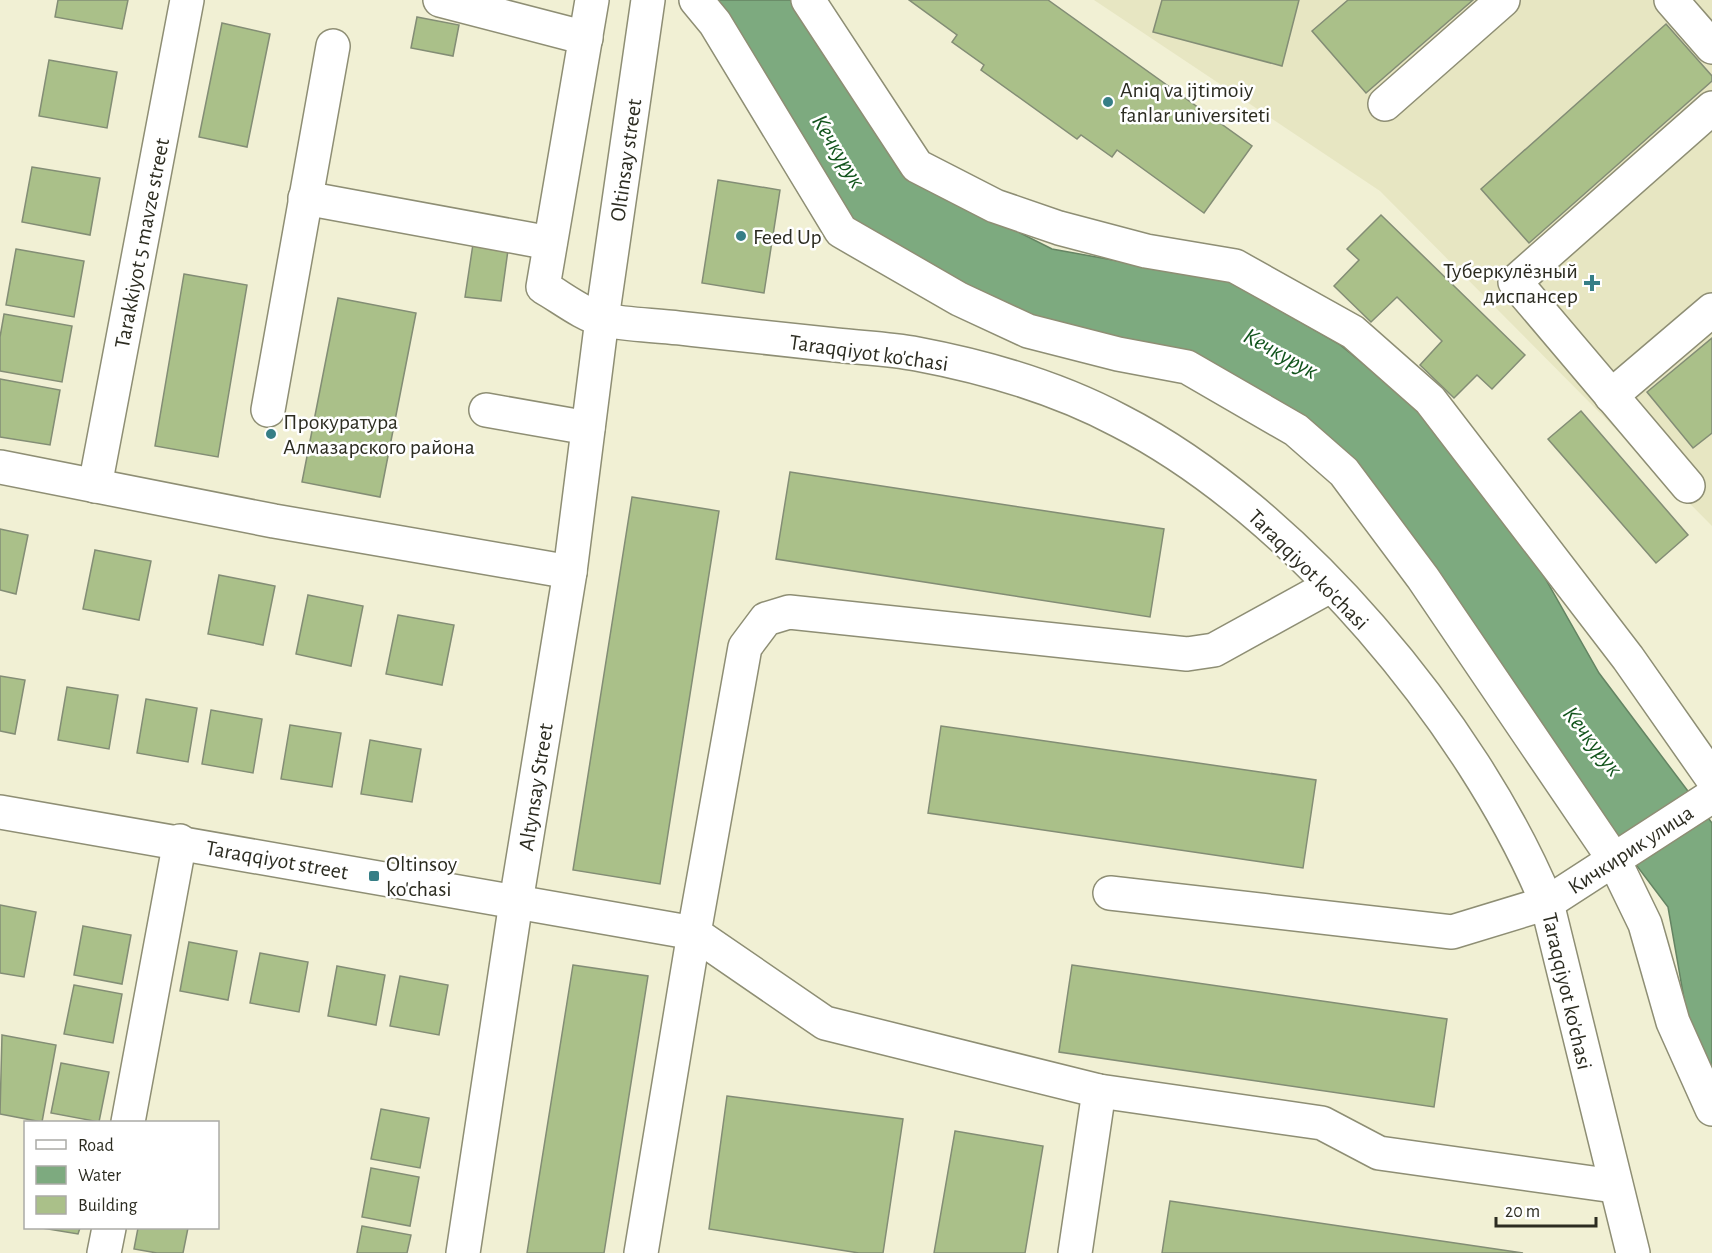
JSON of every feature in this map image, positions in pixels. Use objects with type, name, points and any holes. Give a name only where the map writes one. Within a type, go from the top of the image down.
[{"type":"street","name":"Tarakkiyot 5 mavze street","points":[[95,486],[187,0]]},
{"type":"street","points":[[440,0],[586,39]]},
{"type":"street","points":[[592,0],[543,287],[602,319]]},
{"type":"street","name":"Oltinsay street","points":[[602,319],[648,0]]},
{"type":"street","points":[[696,0],[715,23],[841,231],[959,299],[1028,331],[1118,354],[1187,367],[1296,430],[1344,472],[1423,578],[1613,858],[1645,924],[1673,1022],[1712,1109]]},
{"type":"street","points":[[808,0],[917,166],[995,206],[1059,228],[1146,251],[1235,266],[1353,332],[1430,400],[1628,658],[1712,778]]},
{"type":"street","points":[[1385,104],[1503,0]]},
{"type":"street","points":[[1671,0],[1709,40]]},
{"type":"street","points":[[268,410],[333,46]]},
{"type":"street","points":[[1688,486],[1515,282],[1712,108]]},
{"type":"street","points":[[305,198],[550,243]]},
{"type":"street","points":[[1611,396],[1712,310]]},
{"type":"street","name":"Altynsay Street","points":[[463,1253],[516,902],[570,572],[602,319]]},
{"type":"street","name":"Taraqqiyot ko'chasi","points":[[602,319],[916,354],[1045,389],[1120,421],[1188,462],[1274,529],[1330,586],[1394,657],[1451,732],[1505,816],[1529,860],[1547,903],[1614,1186],[1633,1253]]},
{"type":"street","points":[[486,410],[588,428]]},
{"type":"street","points":[[0,467],[274,521],[570,572]]},
{"type":"street","points":[[641,1253],[694,933],[745,647],[766,619],[789,612],[1187,654],[1214,650],[1330,586]]},
{"type":"street","name":"Кичкирик улица","points":[[1110,893],[1452,932],[1547,903],[1613,858],[1712,796]]},
{"type":"street","name":"Taraqqiyot street","points":[[0,812],[180,841],[694,933]]},
{"type":"street","name":"Taraqqiyot street","points":[[128,1121],[180,841]]},
{"type":"street","points":[[694,933],[825,1023],[1099,1091],[1322,1123],[1378,1153],[1614,1186]]},
{"type":"street","points":[[1075,1253],[1099,1091]]},
{"type":"street","points":[[104,1253],[109,1229]]},
{"type":"shaded area","name":"Туберкулёзный диспансер","points":[[1094,0],[1712,0],[1712,526],[1380,191]]},
{"type":"water","name":"Кечкурук","points":[[716,0],[794,0],[901,173],[1052,249],[1229,281],[1339,344],[1413,404],[1512,520],[1599,673],[1712,823],[1712,1074],[1687,1016],[1668,907],[1304,425],[1030,320],[848,227]]},
{"type":"building","points":[[58,0],[128,0],[122,29],[55,17]]},
{"type":"building","name":"Aniq va ijtimoiy fanlar universiteti","points":[[909,0],[1048,0],[1252,146],[1204,213],[1117,150],[1112,157],[1081,135],[1077,139],[981,70],[984,65],[952,42],[957,35]]},
{"type":"building","points":[[1162,0],[1299,0],[1282,66],[1153,32]]},
{"type":"building","points":[[1348,0],[1473,0],[1366,93],[1312,31]]},
{"type":"building","points":[[417,17],[459,25],[453,56],[411,48]]},
{"type":"building","points":[[222,23],[270,34],[247,147],[199,137]]},
{"type":"building","points":[[1666,24],[1712,76],[1712,81],[1529,243],[1481,189]]},
{"type":"building","points":[[49,60],[117,72],[107,128],[39,116]]},
{"type":"building","points":[[32,167],[100,178],[90,235],[22,222]]},
{"type":"building","points":[[718,180],[780,190],[764,293],[702,283]]},
{"type":"building","points":[[1381,215],[1525,355],[1492,389],[1477,375],[1454,398],[1420,365],[1442,341],[1397,297],[1371,322],[1334,286],[1359,260],[1347,249]]},
{"type":"building","points":[[473,244],[508,250],[501,301],[465,297]]},
{"type":"building","points":[[16,249],[84,261],[74,317],[6,305]]},
{"type":"building","points":[[184,274],[247,285],[218,457],[155,446]]},
{"type":"building","points":[[338,298],[416,313],[380,497],[302,482]]},
{"type":"building","points":[[4,314],[72,326],[62,382],[0,371],[0,337]]},
{"type":"building","points":[[1712,338],[1712,433],[1693,448],[1647,392]]},
{"type":"building","points":[[0,379],[60,390],[50,445],[0,437]]},
{"type":"building","points":[[1581,411],[1688,535],[1656,563],[1548,439]]},
{"type":"building","points":[[790,472],[1164,529],[1150,617],[776,559]]},
{"type":"building","points":[[632,497],[719,511],[660,884],[573,870]]},
{"type":"building","points":[[0,529],[28,535],[16,594],[0,590]]},
{"type":"building","points":[[95,550],[151,561],[139,620],[83,609]]},
{"type":"building","points":[[219,575],[275,586],[263,645],[208,634]]},
{"type":"building","points":[[308,595],[363,606],[351,666],[296,654]]},
{"type":"building","points":[[398,615],[454,625],[442,685],[386,674]]},
{"type":"building","points":[[0,676],[25,680],[15,734],[0,731]]},
{"type":"building","points":[[67,687],[118,695],[109,749],[58,740]]},
{"type":"building","points":[[146,699],[197,708],[188,762],[137,753]]},
{"type":"building","points":[[211,710],[262,719],[253,773],[202,764]]},
{"type":"building","points":[[290,725],[341,733],[332,787],[281,779]]},
{"type":"building","points":[[941,726],[1316,780],[1303,868],[928,813]]},
{"type":"building","points":[[370,740],[421,749],[412,802],[361,794]]},
{"type":"building","points":[[0,905],[36,912],[24,977],[0,973]]},
{"type":"building","points":[[83,926],[131,935],[122,984],[74,975]]},
{"type":"building","points":[[189,942],[237,951],[228,1000],[180,991]]},
{"type":"building","points":[[260,953],[308,962],[299,1012],[250,1003]]},
{"type":"building","points":[[573,965],[648,976],[604,1253],[527,1253]]},
{"type":"building","points":[[1072,965],[1447,1019],[1434,1107],[1059,1052]]},
{"type":"building","points":[[337,966],[385,975],[376,1025],[328,1016]]},
{"type":"building","points":[[400,976],[448,985],[439,1035],[390,1026]]},
{"type":"building","points":[[74,985],[122,994],[113,1043],[64,1034]]},
{"type":"building","points":[[2,1035],[56,1045],[42,1121],[0,1114]]},
{"type":"building","points":[[61,1063],[109,1072],[99,1121],[51,1113]]},
{"type":"building","points":[[727,1096],[903,1119],[883,1253],[859,1253],[709,1229]]},
{"type":"building","points":[[381,1109],[429,1118],[420,1168],[371,1159]]},
{"type":"building","points":[[955,1131],[1043,1146],[1025,1253],[934,1253]]},
{"type":"building","points":[[371,1168],[419,1177],[410,1226],[362,1217]]},
{"type":"building","points":[[1170,1201],[1523,1253],[1162,1253]]},
{"type":"building","points":[[362,1226],[411,1235],[407,1253],[357,1253]]},
{"type":"building","points":[[48,1229],[80,1229],[78,1234]]},
{"type":"building","points":[[138,1229],[188,1229],[183,1253],[157,1253],[134,1249]]},
{"type":"place","name":"Aniq va ijtimoiy fanlar universiteti","points":[[1108,102]]},
{"type":"place","name":"Feed Up","points":[[741,236]]},
{"type":"place","name":"Туберкулёзный диспансер","points":[[1592,283]]},
{"type":"place","name":"Прокуратура Алмазарского района","points":[[271,434]]},
{"type":"place","name":"Oltinsoy ko'chasi","points":[[374,876]]}]
